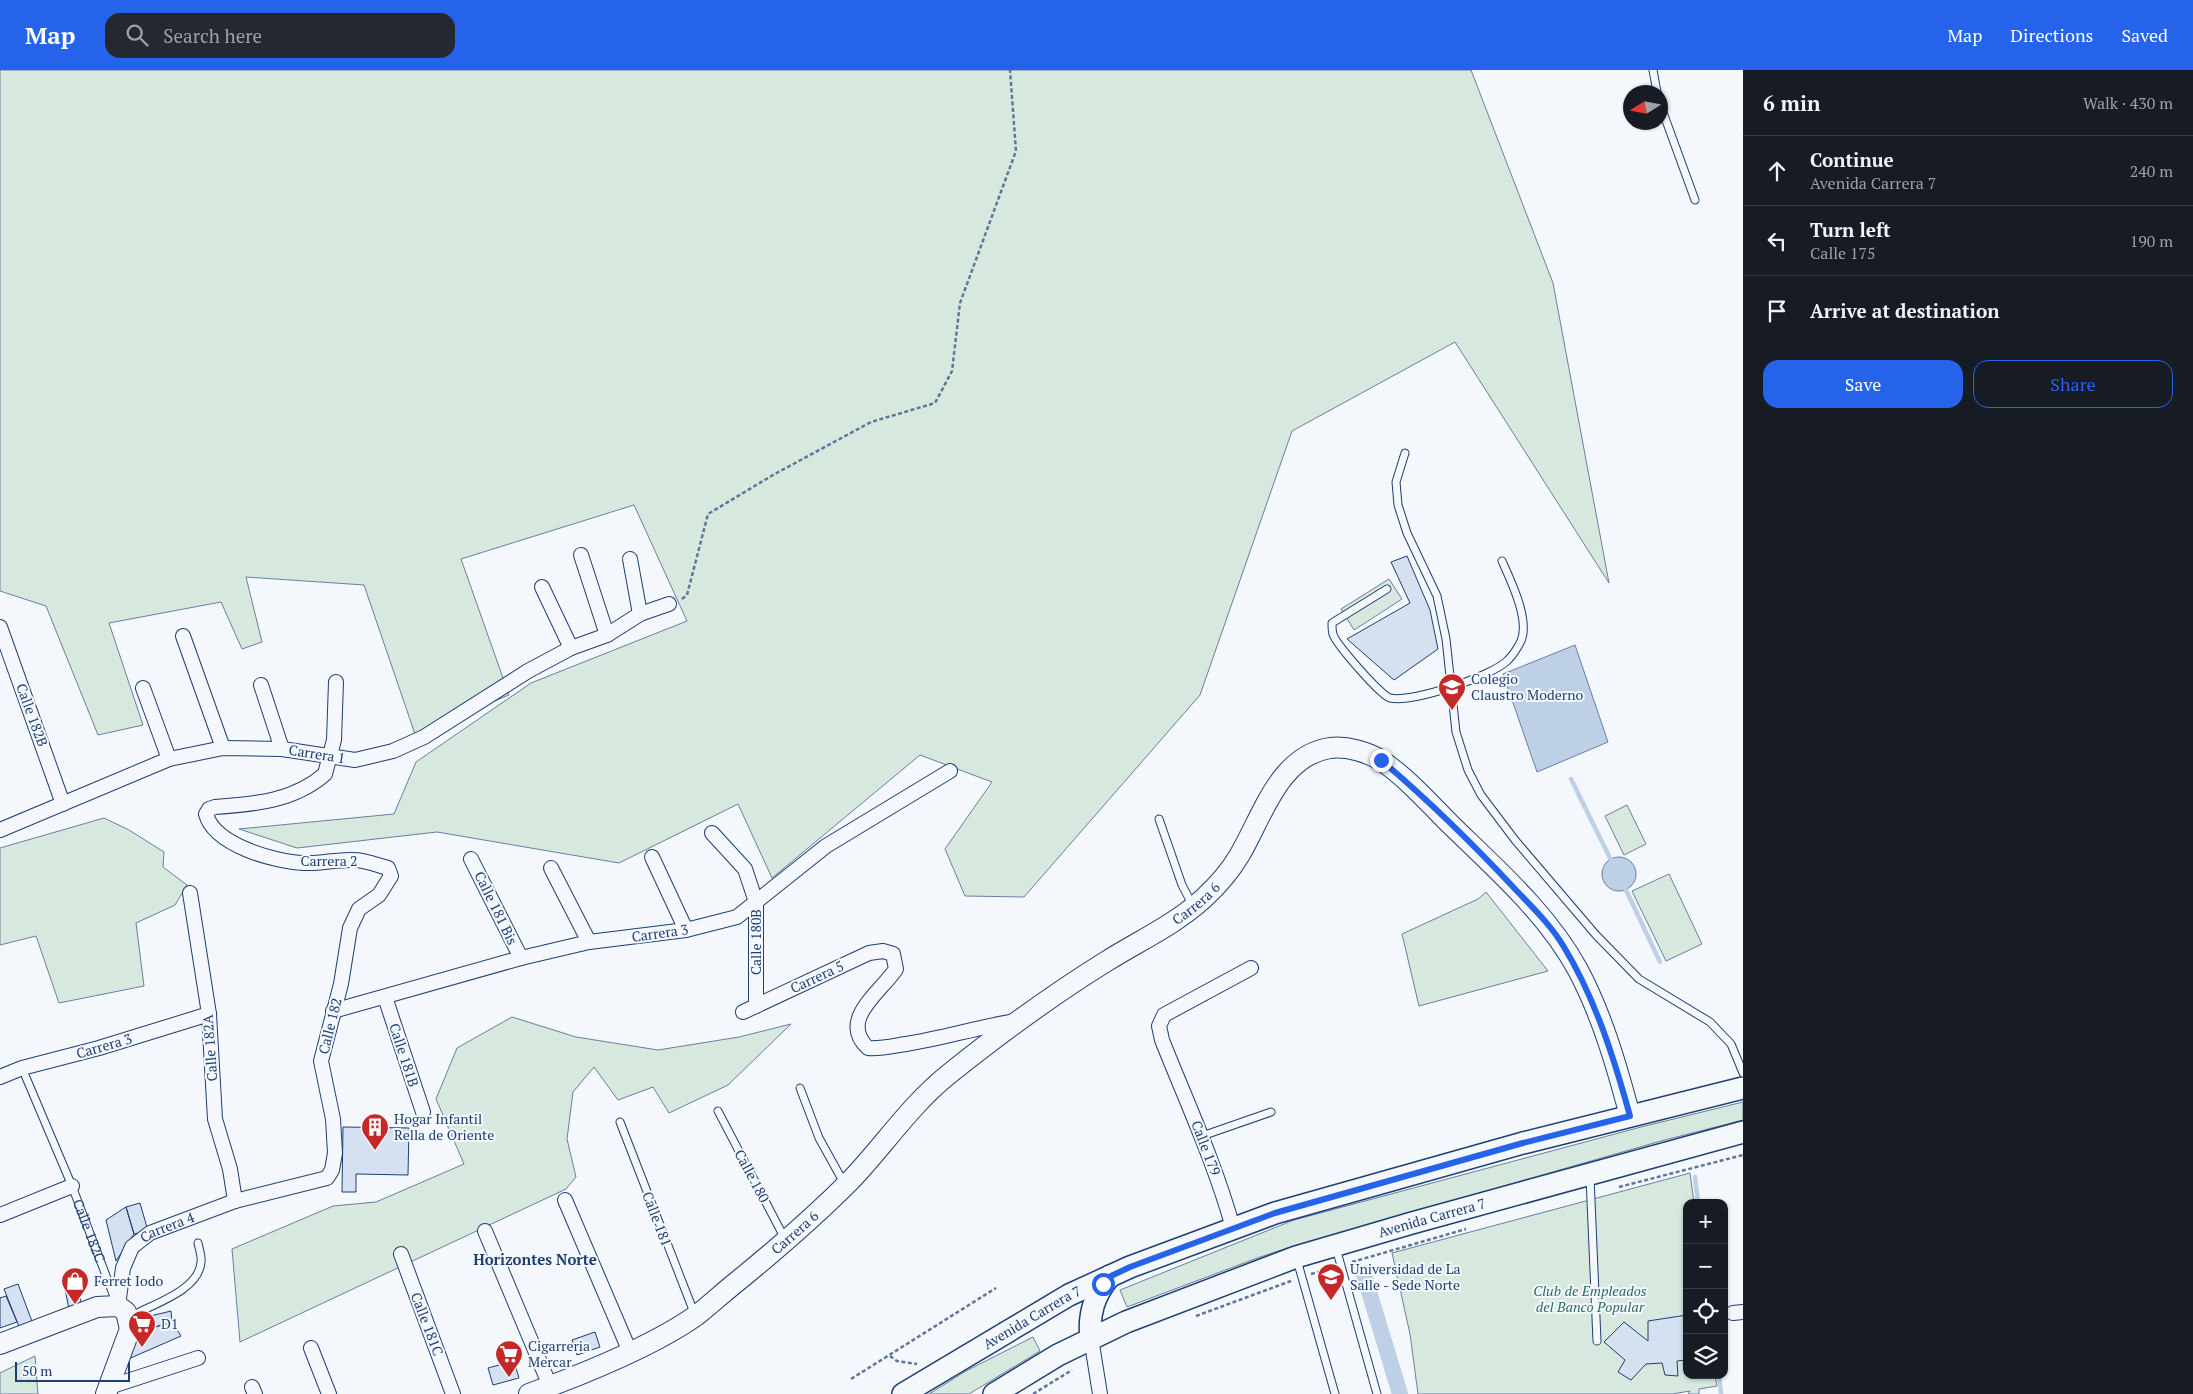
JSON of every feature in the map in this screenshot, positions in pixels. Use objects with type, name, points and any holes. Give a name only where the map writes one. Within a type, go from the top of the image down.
[{"type":"main road","name":"Avenida Carrera 7","points":[[903,1394],[1055,1303],[1111,1276],[1233,1228],[1310,1202],[1523,1143],[1743,1088]]},
{"type":"main road","name":"Avenida Carrera 7","points":[[994,1394],[1058,1355],[1092,1347],[1144,1315],[1299,1267],[1335,1245],[1591,1184],[1743,1132]]},
{"type":"main road","points":[[1092,1347],[1090,1315],[1097,1294],[1111,1276]]},
{"type":"street","points":[[581,555],[607,635]]},
{"type":"street","points":[[630,559],[640,614]]},
{"type":"street","points":[[542,587],[571,648]]},
{"type":"street","name":"Carrera 1","points":[[0,830],[169,760],[223,748],[282,749],[355,760],[393,751],[416,741],[528,670],[571,648],[607,635],[640,614],[669,604]]},
{"type":"street","name":"Calle 182B","points":[[0,627],[63,804]]},
{"type":"street","points":[[183,636],[223,748]]},
{"type":"street","points":[[330,757],[334,740],[336,682]]},
{"type":"street","points":[[261,685],[282,749]]},
{"type":"street","points":[[143,688],[169,760]]},
{"type":"street","name":"Carrera 6","points":[[528,1394],[630,1352],[695,1316],[786,1242],[845,1186],[928,1091],[1057,994],[1194,907],[1223,880],[1238,858],[1280,781],[1294,766],[1310,755],[1329,748],[1347,748],[1381,760],[1410,784],[1542,918],[1562,944],[1580,974],[1618,1073],[1630,1116]]},
{"type":"street","name":"Carrera 2","points":[[330,757],[325,774],[301,791],[258,804],[209,809],[206,814],[208,824],[219,835],[256,854],[303,863],[356,859],[388,868],[392,876],[386,886]]},
{"type":"street","name":"Carrera 3","points":[[333,1011],[521,958],[589,942],[686,930],[737,917],[826,846],[950,771]]},
{"type":"street","name":"Calle 180B","points":[[712,833],[745,869],[756,902],[756,1006]]},
{"type":"street","points":[[652,857],[686,930]]},
{"type":"street","name":"Calle 181 Bis","points":[[472,859],[521,958]]},
{"type":"street","points":[[550,868],[589,942]]},
{"type":"street","name":"Calle 182","points":[[327,1178],[332,1170],[333,1120],[321,1061],[341,984],[350,928],[359,909],[379,895],[386,886]]},
{"type":"street","name":"Calle 182A","points":[[190,893],[209,1014],[215,1119],[230,1169],[235,1202]]},
{"type":"street","name":"Carrera 5","points":[[743,1012],[869,953],[883,951],[892,954],[896,969],[862,1010],[858,1019],[858,1036],[868,1048]]},
{"type":"street","name":"Calle 179","points":[[1233,1228],[1225,1198],[1202,1136],[1173,1069],[1159,1026],[1164,1015],[1251,968]]},
{"type":"street","name":"Calle 181B","points":[[385,997],[423,1112]]},
{"type":"street","name":"Carrera 3","points":[[0,1077],[22,1068],[99,1048],[209,1014]]},
{"type":"street","name":"Carrera 6","points":[[868,1048],[879,1049],[921,1042],[990,1025],[1022,1020]]},
{"type":"street","name":"Carrera 4","points":[[123,1312],[123,1268],[132,1248],[150,1233],[235,1202],[327,1178]]},
{"type":"street","points":[[0,1215],[72,1186]]},
{"type":"street","points":[[565,1200],[630,1352]]},
{"type":"street","points":[[485,1231],[550,1386]]},
{"type":"street","name":"Calle 181C","points":[[401,1254],[453,1394]]},
{"type":"street","points":[[0,1344],[97,1307],[123,1312]]},
{"type":"street","name":"Calle 182C","points":[[107,1391],[130,1329],[123,1312]]},
{"type":"street","points":[[1092,1347],[1100,1394]]},
{"type":"street","points":[[311,1348],[329,1394]]},
{"type":"street","points":[[107,1391],[198,1358]]},
{"type":"lane","points":[[1653,70],[1656,85]]},
{"type":"lane","points":[[1668,126],[1695,200]]},
{"type":"lane","points":[[1405,453],[1396,482],[1398,505],[1407,533],[1437,596],[1446,639],[1456,732],[1468,770],[1481,795],[1596,935],[1638,978],[1710,1022],[1731,1044],[1743,1073]]},
{"type":"lane","points":[[1387,589],[1332,623],[1333,635],[1376,689],[1389,698],[1405,698],[1451,688],[1508,661],[1522,640],[1522,616],[1516,592],[1502,561]]},
{"type":"lane","points":[[1159,819],[1182,885],[1194,907]]},
{"type":"lane","name":"Calle 182C","points":[[22,1068],[123,1312]]},
{"type":"lane","points":[[800,1088],[819,1138],[845,1186]]},
{"type":"lane","name":"Calle 180","points":[[718,1111],[786,1242]]},
{"type":"lane","points":[[1202,1136],[1270,1112]]},
{"type":"lane","name":"Calle 181","points":[[620,1122],[695,1316]]},
{"type":"lane","points":[[1591,1184],[1597,1342]]},
{"type":"lane","points":[[123,1312],[179,1293],[196,1279],[202,1262],[198,1243]]},
{"type":"lane","points":[[1335,1245],[1377,1394]]},
{"type":"lane","points":[[1299,1267],[1335,1394]]},
{"type":"path","points":[[669,604],[680,601],[687,595],[708,514],[773,475],[871,422],[935,402],[952,371],[960,303],[1016,151],[1010,70]]},
{"type":"path","points":[[1591,1184],[1743,1154]]},
{"type":"path","points":[[1190,1318],[1299,1267],[1340,1265],[1475,1226]]},
{"type":"path","points":[[851,1379],[996,1288]]},
{"type":"path","points":[[1033,1394],[1092,1347]]},
{"type":"path","points":[[890,1356],[897,1361],[917,1364]]},
{"type":"green space","points":[[0,70],[1471,70],[1553,283],[1609,583],[1455,342],[1292,431],[1200,695],[1024,897],[965,896],[945,849],[992,782],[920,755],[772,878],[738,804],[619,863],[437,832],[297,848],[239,829],[394,814],[416,762],[531,683],[687,621],[634,505],[461,559],[509,695],[415,734],[364,585],[246,577],[262,642],[242,649],[221,602],[109,623],[143,725],[98,735],[46,606],[0,591]]},
{"type":"green space","points":[[1389,579],[1402,599],[1354,630],[1341,609]]},
{"type":"green space","points":[[1627,805],[1646,844],[1624,855],[1605,816]]},
{"type":"green space","points":[[104,818],[129,830],[164,852],[163,867],[187,885],[175,905],[136,923],[144,986],[59,1003],[36,936],[0,945],[0,848]]},
{"type":"green space","points":[[1669,874],[1702,944],[1666,961],[1632,891]]},
{"type":"green space","points":[[1486,892],[1548,971],[1419,1006],[1402,934],[1478,899]]},
{"type":"green space","points":[[512,1017],[576,1037],[658,1050],[739,1037],[791,1024],[728,1085],[669,1113],[653,1087],[618,1100],[594,1067],[573,1092],[567,1139],[576,1177],[566,1189],[240,1342],[232,1249],[333,1206],[376,1202],[464,1164],[436,1099],[457,1048]]},
{"type":"green space","points":[[1743,1102],[1743,1120],[1661,1141],[1297,1245],[1127,1307],[1120,1290],[1294,1220],[1641,1127]]},
{"type":"green space","name":"Club de Empleados del Banco Popular","points":[[1690,1173],[1693,1199],[1683,1199],[1683,1379],[1716,1379],[1717,1386],[1699,1389],[1699,1394],[1688,1394],[1690,1391],[1672,1394],[1418,1394],[1410,1334],[1392,1253]]},
{"type":"green space","points":[[1033,1337],[1040,1351],[969,1394],[929,1394],[966,1371]]},
{"type":"green space","points":[[35,1356],[38,1394],[0,1394],[0,1373]]},
{"type":"water","points":[[1575,645],[1608,742],[1537,772],[1503,674]]},
{"type":"water","points":[[1619,857],[1631,862],[1636,874],[1631,886],[1619,891],[1607,886],[1602,874],[1607,862]]},
{"type":"building","points":[[1407,556],[1430,610],[1438,649],[1394,680],[1347,639],[1410,603],[1391,562]]},
{"type":"building","name":"Hogar Infantil Rella de Oriente","points":[[343,1127],[409,1128],[408,1175],[356,1174],[356,1192],[342,1192]]},
{"type":"building","points":[[140,1203],[148,1231],[134,1234],[126,1207]]},
{"type":"building","points":[[126,1207],[134,1234],[116,1261],[106,1220]]},
{"type":"building","points":[[77,1281],[82,1307],[69,1309],[64,1284]]},
{"type":"building","points":[[18,1284],[33,1324],[20,1329],[4,1289]]},
{"type":"building","points":[[6,1296],[17,1322],[0,1328],[0,1298]]},
{"type":"building","points":[[171,1311],[172,1322],[135,1333],[134,1320]]},
{"type":"building","points":[[1683,1316],[1683,1360],[1677,1361],[1678,1376],[1665,1375],[1662,1363],[1646,1364],[1631,1380],[1618,1372],[1625,1360],[1604,1342],[1624,1322],[1648,1341],[1648,1321]]},
{"type":"building","name":"D1","points":[[172,1322],[181,1336],[126,1360],[135,1333]]},
{"type":"building","points":[[595,1332],[600,1347],[577,1355],[572,1340]]},
{"type":"building","points":[[514,1361],[519,1378],[493,1385],[488,1368]]},
{"type":"waterway","points":[[1571,779],[1611,860]]},
{"type":"waterway","points":[[1626,890],[1660,962]]},
{"type":"waterway","points":[[1695,1177],[1698,1199]]},
{"type":"waterway","points":[[1364,1275],[1400,1394]]},
{"type":"waterway","points":[[1719,1379],[1721,1394]]},
{"type":"place","name":"Colegio Claustro Moderno","points":[[1452,711]]},
{"type":"place","name":"Hogar Infantil Rella de Oriente","points":[[375,1151]]},
{"type":"place","name":"Universidad de La Salle - Sede Norte","points":[[1331,1301]]},
{"type":"place","name":"Ferret Iodo","points":[[75,1305]]},
{"type":"place","name":"D1","points":[[142,1348]]},
{"type":"place","name":"Cigarreria Mercar","points":[[509,1378]]},
{"type":"district","name":"Horizontes Norte","points":[[535,1260]]},
{"type":"route","points":[[1103,1284],[1111,1276],[1130,1267],[1275,1213],[1523,1143],[1630,1116],[1618,1073],[1599,1020],[1580,974],[1562,944],[1542,918],[1500,874],[1410,784],[1381,760]]}]
